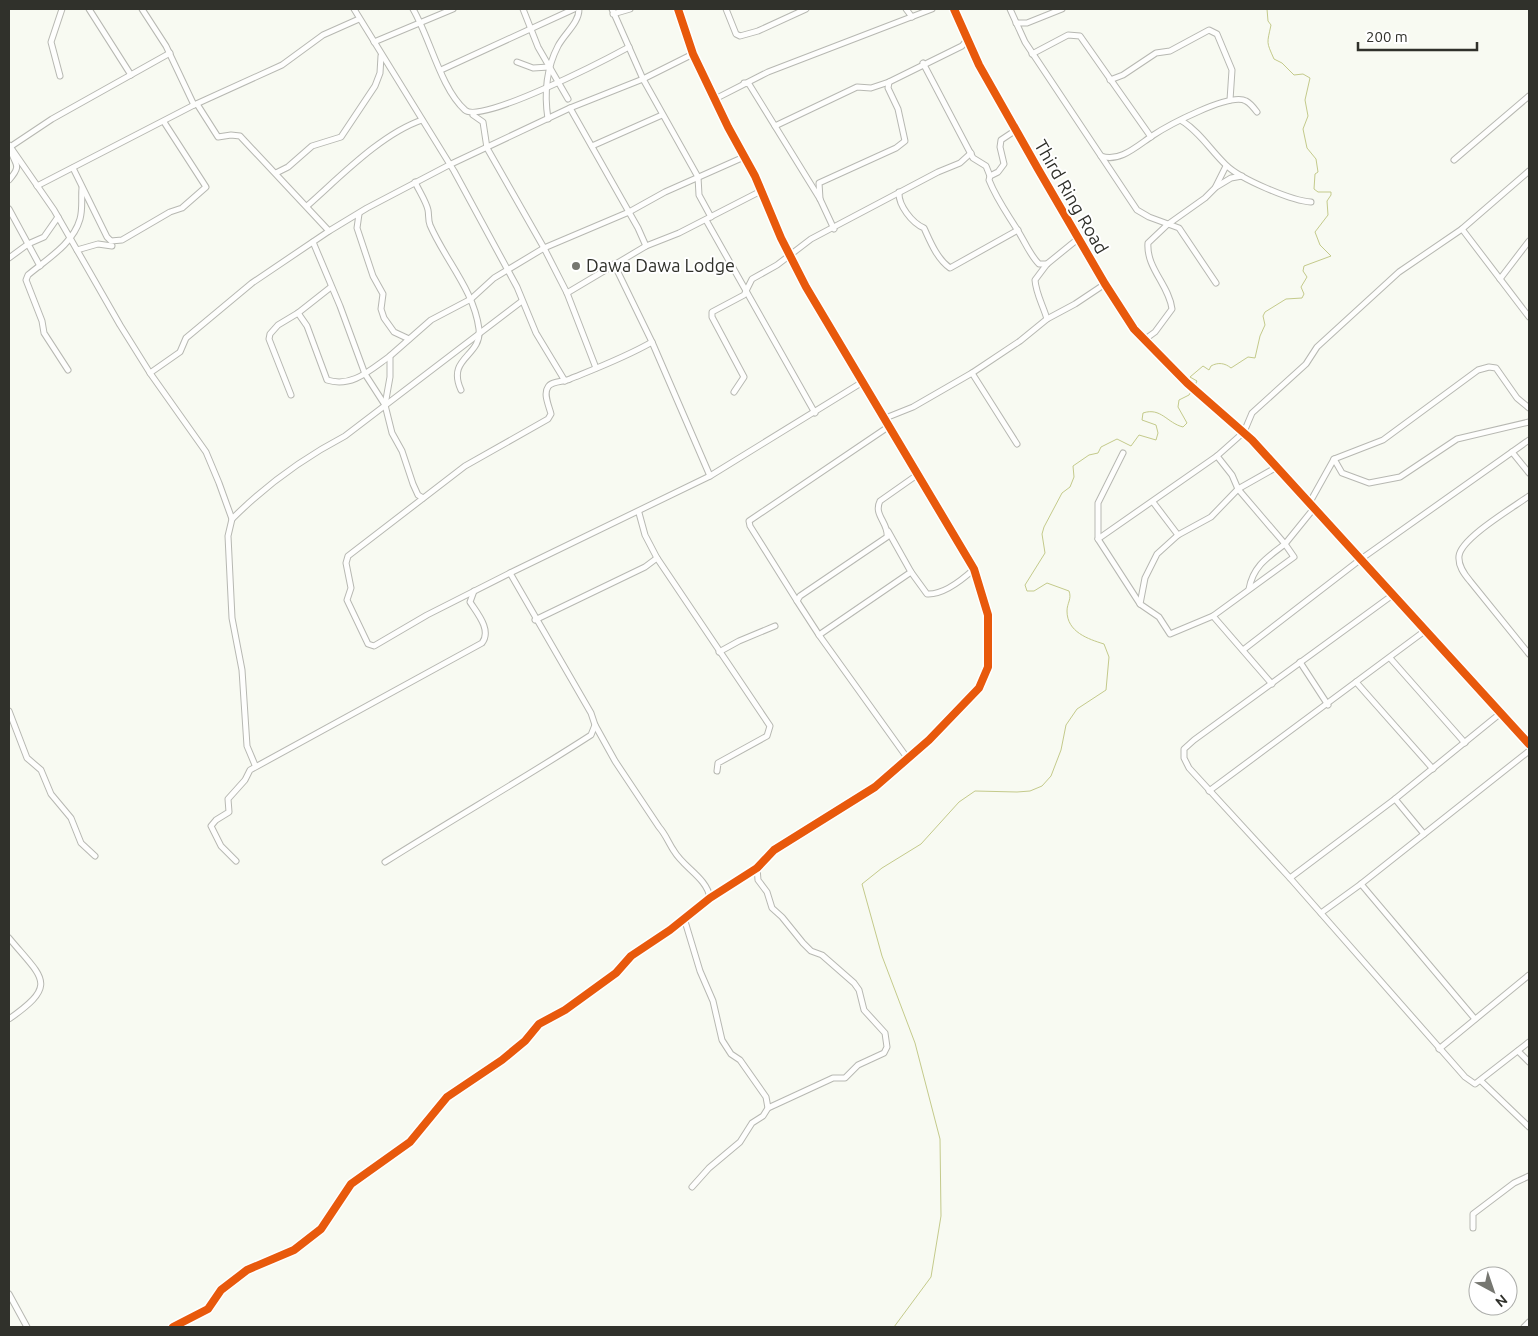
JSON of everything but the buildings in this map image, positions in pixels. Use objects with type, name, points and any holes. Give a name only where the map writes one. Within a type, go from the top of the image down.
[{"type":"street","points":[[60,76],[51,42],[62,9]]},
{"type":"street","points":[[89,9],[131,75]]},
{"type":"street","points":[[142,9],[170,53],[196,105],[218,137],[239,136],[329,231]]},
{"type":"street","points":[[354,9],[449,165],[507,270],[536,333],[565,381]]},
{"type":"street","points":[[413,9],[421,23],[452,95],[466,112],[473,114],[483,122]]},
{"type":"street","points":[[374,42],[453,9]]},
{"type":"street","points":[[523,9],[538,47],[568,99]]},
{"type":"street","points":[[441,70],[574,9]]},
{"type":"street","points":[[548,119],[544,94],[549,67],[558,46],[576,21],[579,9]]},
{"type":"street","points":[[630,9],[612,11],[643,79],[698,177],[700,196],[708,219],[815,413]]},
{"type":"street","points":[[173,1327],[208,1309],[221,1290],[247,1270],[294,1250],[321,1229],[351,1184],[410,1142],[447,1097],[502,1060],[525,1041],[538,1024],[565,1010],[616,973],[631,956],[670,930],[710,898],[757,868],[774,850],[875,787],[908,759],[979,688],[988,667],[988,615],[974,569],[861,382],[790,255],[762,191],[693,54],[678,9]]},
{"type":"street","points":[[726,9],[736,34],[740,36],[758,31],[806,9]]},
{"type":"street","points":[[906,9],[912,17]]},
{"type":"street","points":[[715,99],[744,83],[932,9]]},
{"type":"street","name":"Third Ring Road","points":[[954,9],[967,40],[1016,130],[1105,284],[1144,340],[1194,390],[1244,432],[1315,507],[1529,744]]},
{"type":"street","points":[[1010,9],[1032,54],[1106,161],[1137,210],[1167,225],[1179,228],[1216,283]]},
{"type":"street","points":[[1016,23],[1027,23],[1062,9]]},
{"type":"street","points":[[37,186],[196,105],[282,65],[323,35],[360,19]]},
{"type":"street","points":[[1110,80],[1123,75],[1156,53],[1170,50],[1209,30],[1217,34],[1232,70],[1230,100]]},
{"type":"street","points":[[1032,54],[1068,35],[1075,34],[1080,36],[1151,137]]},
{"type":"street","points":[[774,126],[857,87],[870,88],[889,82],[962,46],[967,40]]},
{"type":"street","points":[[473,114],[484,112],[559,82],[597,65],[629,47]]},
{"type":"street","points":[[10,146],[52,119],[170,53]]},
{"type":"street","points":[[276,173],[288,167],[312,146],[341,137],[375,86],[380,73],[381,54]]},
{"type":"street","points":[[150,374],[180,352],[186,338],[252,283],[329,231],[449,165],[570,108],[643,79],[693,54]]},
{"type":"street","points":[[517,62],[533,68],[549,67]]},
{"type":"street","points":[[923,64],[973,158],[986,166],[990,176],[988,180],[999,204],[1018,230],[1037,262],[1047,264]]},
{"type":"street","points":[[820,199],[819,183],[896,148],[904,142],[898,109],[888,88],[889,82]]},
{"type":"street","points":[[744,83],[749,84],[820,199],[834,229]]},
{"type":"street","points":[[1454,160],[1529,96]]},
{"type":"street","points":[[1106,161],[1129,152],[1151,137],[1205,107],[1239,99],[1246,101],[1257,112]]},
{"type":"street","points":[[570,108],[629,212],[646,246]]},
{"type":"street","points":[[484,112],[483,122],[487,148],[544,248],[567,293],[596,368]]},
{"type":"street","points":[[592,146],[662,114]]},
{"type":"street","points":[[307,206],[342,175],[403,127],[422,120]]},
{"type":"street","points":[[1182,121],[1190,126],[1226,166],[1292,199],[1311,202]]},
{"type":"street","points":[[73,168],[102,228],[111,241],[122,240],[192,202],[206,187],[164,122]]},
{"type":"street","points":[[990,176],[998,172],[1004,164],[1000,147],[1001,140],[1016,130]]},
{"type":"street","points":[[9,180],[18,166],[11,155],[10,146]]},
{"type":"street","points":[[10,146],[58,217],[150,374],[206,452],[232,519],[228,536],[232,618],[242,670],[247,746],[255,765]]},
{"type":"street","points":[[734,392],[744,377],[712,316],[712,312],[744,296],[752,279],[777,265],[819,234],[834,229],[899,192],[960,162],[971,152]]},
{"type":"street","points":[[298,313],[306,326],[327,380],[337,384],[352,381],[390,356],[431,320],[470,299],[494,278],[544,248],[629,212],[698,177],[744,157]]},
{"type":"street","points":[[1215,188],[1226,166]]},
{"type":"street","points":[[1098,539],[1217,456],[1244,432],[1252,413],[1306,364],[1317,347],[1399,272],[1462,229],[1529,171]]},
{"type":"street","points":[[1144,340],[1155,332],[1172,309],[1166,288],[1147,252],[1148,243],[1167,225],[1205,198],[1215,188],[1239,175],[1247,177]]},
{"type":"street","points":[[415,182],[428,209],[430,224],[470,299],[479,332],[478,342],[458,366],[457,375],[461,390]]},
{"type":"street","points":[[68,370],[44,334],[42,321],[26,283],[28,275],[70,238],[80,218],[82,187]]},
{"type":"street","points":[[567,293],[646,246],[708,219],[762,191]]},
{"type":"street","points":[[899,192],[902,205],[914,222],[924,228],[926,237],[943,263],[950,268],[1018,230]]},
{"type":"street","points":[[9,209],[40,266]]},
{"type":"street","points":[[359,214],[357,228],[373,276],[383,294],[381,309],[384,318],[394,332],[409,339]]},
{"type":"street","points":[[9,258],[28,244],[44,237],[58,217]]},
{"type":"street","points":[[1462,229],[1529,317]]},
{"type":"street","points":[[1046,319],[1044,305],[1035,290],[1035,280],[1047,264],[1079,238]]},
{"type":"street","points":[[1500,279],[1529,241]]},
{"type":"street","points":[[313,242],[340,306],[365,374],[385,405],[392,433],[402,451],[413,484],[418,495],[424,498]]},
{"type":"street","points":[[77,250],[98,244],[112,246]]},
{"type":"street","points":[[614,264],[652,342],[710,476]]},
{"type":"street","points":[[883,418],[913,407],[972,373],[1020,341],[1046,319],[1075,304],[1105,284]]},
{"type":"street","points":[[291,395],[269,340],[270,334],[278,325],[298,313],[331,287]]},
{"type":"street","points":[[232,519],[289,469],[314,452],[345,436],[522,301]]},
{"type":"street","points":[[652,342],[565,381],[551,384],[547,388],[546,395],[551,414],[548,419],[465,466],[346,560],[351,588],[347,600],[368,644],[374,646],[384,642],[427,615],[474,590],[639,512],[710,476],[815,413],[861,382]]},
{"type":"street","points":[[385,405],[390,376],[390,356]]},
{"type":"street","points":[[1310,502],[1334,459],[1383,440],[1478,370],[1492,366],[1500,372],[1517,398],[1529,408]]},
{"type":"street","points":[[972,373],[1017,444]]},
{"type":"street","points":[[1334,459],[1342,473],[1369,482],[1400,478],[1457,440],[1529,422]]},
{"type":"street","points":[[888,427],[750,521],[750,526],[819,635],[908,759]]},
{"type":"street","points":[[1244,650],[1361,559],[1529,440]]},
{"type":"street","points":[[1512,452],[1529,473]]},
{"type":"street","points":[[1123,453],[1098,502],[1098,539],[1140,604],[1159,617],[1170,634],[1213,616],[1294,557],[1238,489],[1232,475],[1217,456]]},
{"type":"street","points":[[1140,604],[1145,578],[1157,554],[1178,535],[1212,517],[1238,489],[1277,467]]},
{"type":"street","points":[[917,475],[880,501],[877,511],[911,572],[927,594],[934,595],[964,579],[974,569]]},
{"type":"street","points":[[1529,496],[1472,538],[1461,550],[1459,557],[1462,571],[1529,654]]},
{"type":"street","points":[[1152,502],[1178,535]]},
{"type":"street","points":[[1249,589],[1252,574],[1262,562],[1285,544],[1315,507]]},
{"type":"street","points":[[639,512],[645,535],[657,558],[719,652],[767,720],[770,731],[767,736],[718,763],[718,771]]},
{"type":"street","points":[[797,600],[800,596],[887,537],[888,531]]},
{"type":"street","points":[[535,620],[645,567],[657,558]]},
{"type":"street","points":[[819,635],[911,572]]},
{"type":"street","points":[[510,573],[535,620],[591,713],[595,725],[615,761],[667,836],[674,851],[706,886],[710,898]]},
{"type":"street","points":[[236,861],[221,846],[211,826],[216,820],[229,812],[228,799],[255,765],[291,748],[482,643],[486,638],[486,631],[470,602],[474,590]]},
{"type":"street","points":[[1394,594],[1184,749],[1184,758],[1189,768],[1209,791],[1290,878],[1465,1077],[1475,1084],[1529,1042]]},
{"type":"street","points":[[1213,616],[1272,684]]},
{"type":"street","points":[[719,652],[739,641],[775,626]]},
{"type":"street","points":[[1209,791],[1328,705],[1426,630]]},
{"type":"street","points":[[1390,658],[1465,743]]},
{"type":"street","points":[[1300,662],[1328,705]]},
{"type":"street","points":[[1356,682],[1433,769]]},
{"type":"street","points":[[9,711],[26,758],[41,770],[48,782],[51,794],[71,818],[81,843],[95,856]]},
{"type":"street","points":[[1290,878],[1395,799],[1502,712]]},
{"type":"street","points":[[385,862],[472,808],[523,780],[591,735],[595,725]]},
{"type":"street","points":[[1321,913],[1361,884],[1529,751]]},
{"type":"street","points":[[1395,799],[1424,834]]},
{"type":"street","points":[[692,1187],[709,1168],[740,1142],[752,1123],[763,1116],[768,1108],[833,1078],[845,1078],[858,1065],[884,1053],[887,1048],[887,1038],[864,1010],[859,990],[854,983],[822,955],[812,951],[802,943],[782,917],[772,908],[767,892],[758,880],[757,868]]},
{"type":"street","points":[[1361,884],[1475,1019]]},
{"type":"street","points":[[684,918],[700,971],[713,1001],[722,1040],[731,1054],[740,1060],[766,1097],[768,1108]]},
{"type":"street","points":[[9,938],[34,968],[41,985],[41,992],[33,1002],[9,1019]]},
{"type":"street","points":[[1439,1049],[1529,975]]},
{"type":"street","points":[[1518,1051],[1529,1062]]},
{"type":"street","points":[[1481,1080],[1529,1128]]},
{"type":"street","points":[[1473,1228],[1473,1214],[1514,1183],[1529,1176]]},
{"type":"street","points":[[9,1294],[27,1327]]},
{"type":"street","points":[[1524,1327],[1529,1322]]},
{"type":"waterway","points":[[1194,387],[1197,381],[1190,377],[1203,366],[1209,370],[1211,366],[1216,364],[1226,365],[1231,368],[1248,357],[1255,358],[1260,336],[1265,325],[1263,316],[1265,312],[1286,299],[1302,298],[1304,294],[1301,287],[1307,277],[1303,271],[1304,266],[1331,256],[1320,245],[1315,232],[1328,215],[1327,201],[1331,192],[1318,192],[1314,189],[1315,174],[1318,172],[1316,159],[1307,148],[1303,129],[1308,116],[1305,100],[1310,78],[1303,74],[1294,75],[1282,63],[1274,59],[1268,42],[1271,25],[1268,21],[1267,9]]},
{"type":"waterway","points":[[894,1327],[931,1277],[941,1216],[940,1139],[915,1043],[882,956],[862,884],[882,868],[921,844],[959,802],[975,791],[1030,791],[1042,786],[1051,776],[1061,750],[1066,725],[1077,709],[1106,690],[1109,657],[1104,644],[1091,640],[1074,629],[1068,618],[1067,611],[1069,591],[1047,583],[1034,591],[1027,591],[1025,585],[1045,553],[1042,534],[1044,527],[1062,493],[1070,487],[1074,477],[1073,466],[1089,455],[1098,453],[1101,447],[1117,439],[1131,446],[1139,435],[1156,440],[1158,433],[1156,425],[1142,420],[1143,413],[1155,412],[1183,427],[1187,423],[1178,407],[1179,400],[1189,395],[1192,390]]},
{"type":"cycle path","points":[[173,1327],[208,1309],[221,1290],[247,1270],[294,1250],[321,1229],[351,1184],[410,1142],[447,1097],[502,1060],[525,1041],[539,1024],[565,1010],[616,973],[631,956],[670,930],[710,898],[757,868],[774,850],[875,787],[929,740],[979,688],[988,667],[988,615],[974,569],[806,287],[781,238],[755,176],[728,127],[693,54],[678,9]]},
{"type":"cycle path","points":[[954,9],[979,65],[1105,284],[1134,329],[1187,383],[1252,440],[1529,744]]},
{"type":"place","name":"Dawa Dawa Lodge","points":[[576,266]]}]
